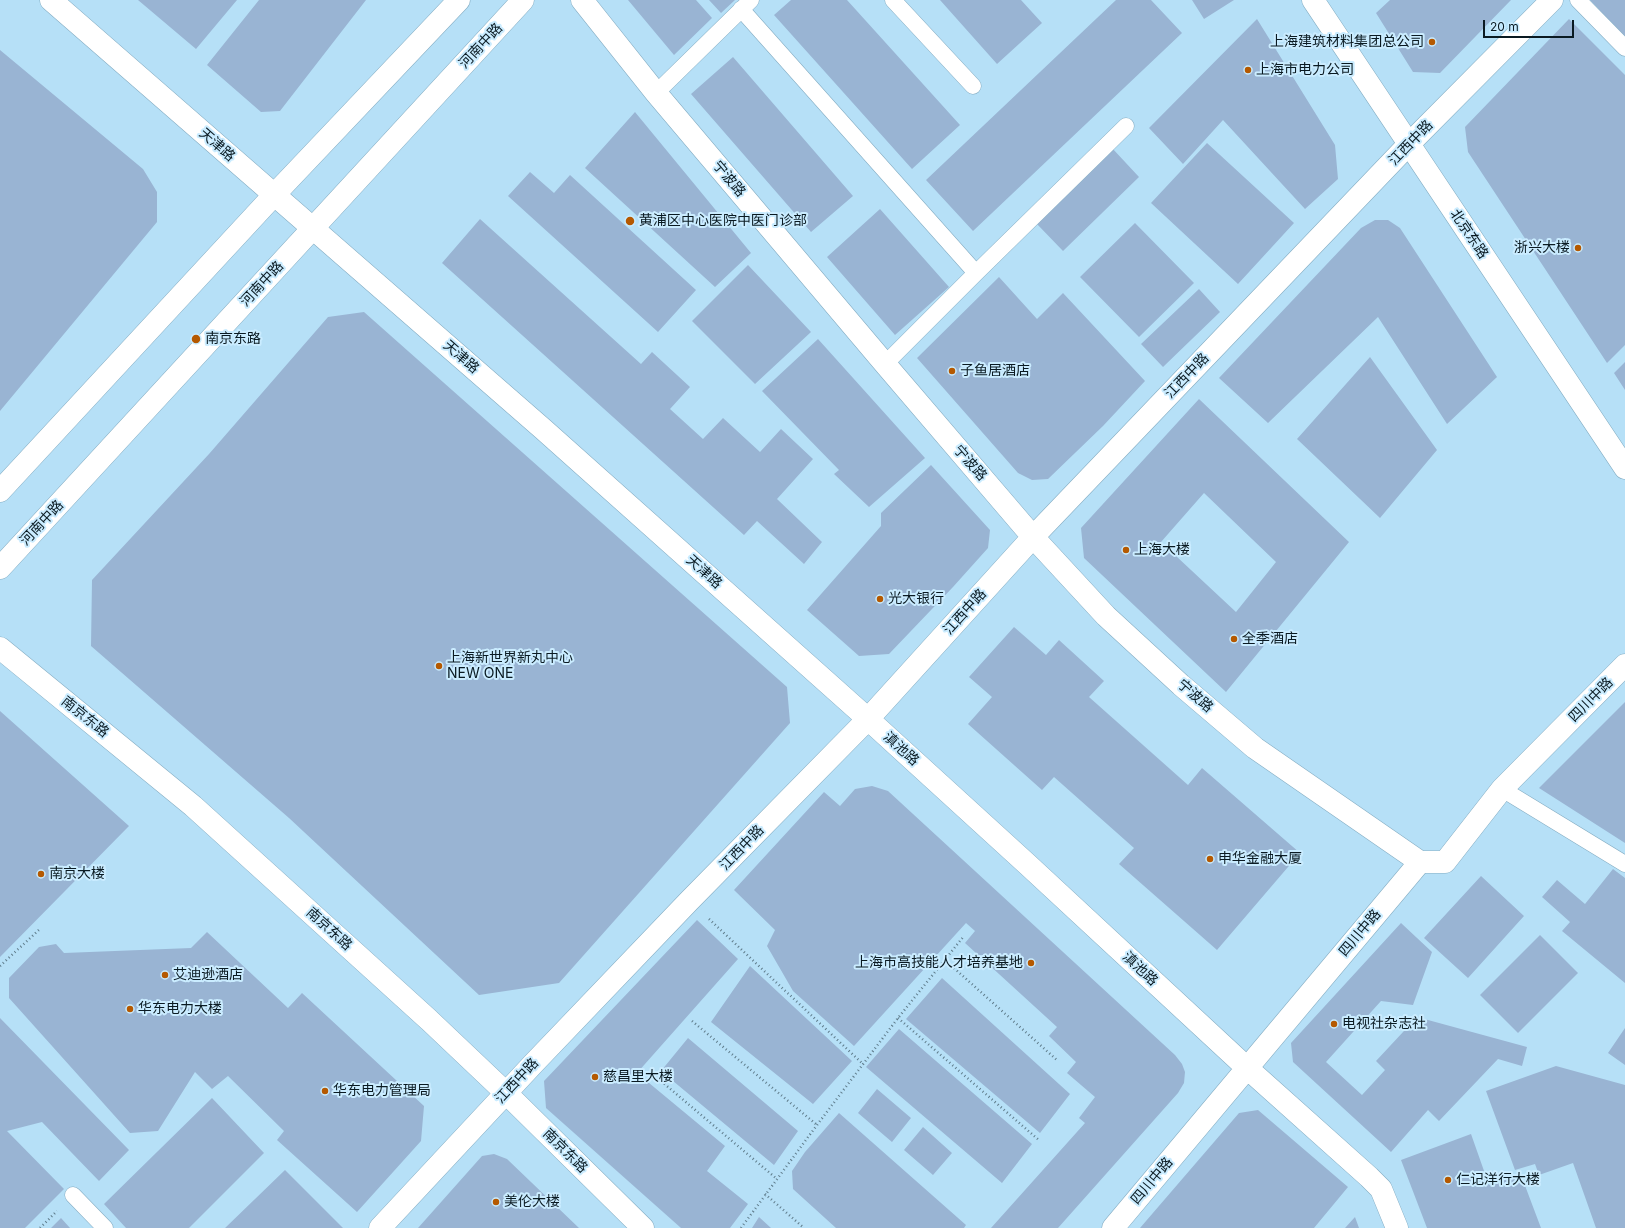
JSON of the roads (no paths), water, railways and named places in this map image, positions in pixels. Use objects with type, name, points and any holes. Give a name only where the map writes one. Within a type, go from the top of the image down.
[{"type":"street","name":"天津路","points":[[50,0],[543,428],[868,719]]},
{"type":"street","points":[[0,491],[274,195],[459,0]]},
{"type":"street","name":"河南中路","points":[[0,568],[523,0]]},
{"type":"street","name":"宁波路","points":[[582,0],[656,93],[885,364],[1033,537],[1106,616],[1181,685],[1255,748],[1420,862]]},
{"type":"street","name":"北京东路","points":[[1313,0],[1625,468]]},
{"type":"street","name":"江西中路","points":[[380,1228],[689,901],[868,719],[1033,537],[1409,144],[1552,0]]},
{"type":"street","name":"南京东路","points":[[0,648],[193,806],[506,1093],[643,1228]]},
{"type":"street","name":"四川中路","points":[[1113,1228],[1420,862],[1445,862],[1502,789],[1625,665]]},
{"type":"street","name":"滇池路","points":[[868,719],[1246,1068],[1381,1189],[1397,1228]]},
{"type":"lane","points":[[893,0],[973,86]]},
{"type":"lane","points":[[1578,0],[1625,48]]},
{"type":"lane","points":[[656,93],[746,5],[976,273]]},
{"type":"lane","points":[[885,364],[1126,126]]},
{"type":"lane","points":[[1502,789],[1625,864]]},
{"type":"lane","points":[[73,1195],[105,1228]]},
{"type":"place","name":"上海建筑材料集团总公司","points":[[1432,42]]},
{"type":"place","name":"上海市电力公司","points":[[1248,70]]},
{"type":"place","name":"黄浦区中心医院中医门诊部","points":[[630,221]]},
{"type":"place","name":"浙兴大楼","points":[[1578,248]]},
{"type":"place","name":"南京东路","points":[[196,339]]},
{"type":"place","name":"子鱼居酒店","points":[[952,371]]},
{"type":"place","name":"上海大楼","points":[[1126,550]]},
{"type":"place","name":"光大银行","points":[[880,599]]},
{"type":"place","name":"全季酒店","points":[[1234,639]]},
{"type":"place","name":"上海新世界新丸中心 NEW ONE","points":[[439,666]]},
{"type":"place","name":"申华金融大厦","points":[[1210,859]]},
{"type":"place","name":"南京大楼","points":[[41,874]]},
{"type":"place","name":"上海市高技能人才培养基地","points":[[1031,963]]},
{"type":"place","name":"艾迪逊酒店","points":[[165,975]]},
{"type":"place","name":"华东电力大楼","points":[[130,1009]]},
{"type":"place","name":"电视社杂志社","points":[[1334,1024]]},
{"type":"place","name":"慈昌里大楼","points":[[595,1077]]},
{"type":"place","name":"华东电力管理局","points":[[325,1091]]},
{"type":"place","name":"仁记洋行大楼","points":[[1448,1180]]},
{"type":"place","name":"美伦大楼","points":[[496,1202]]}]
